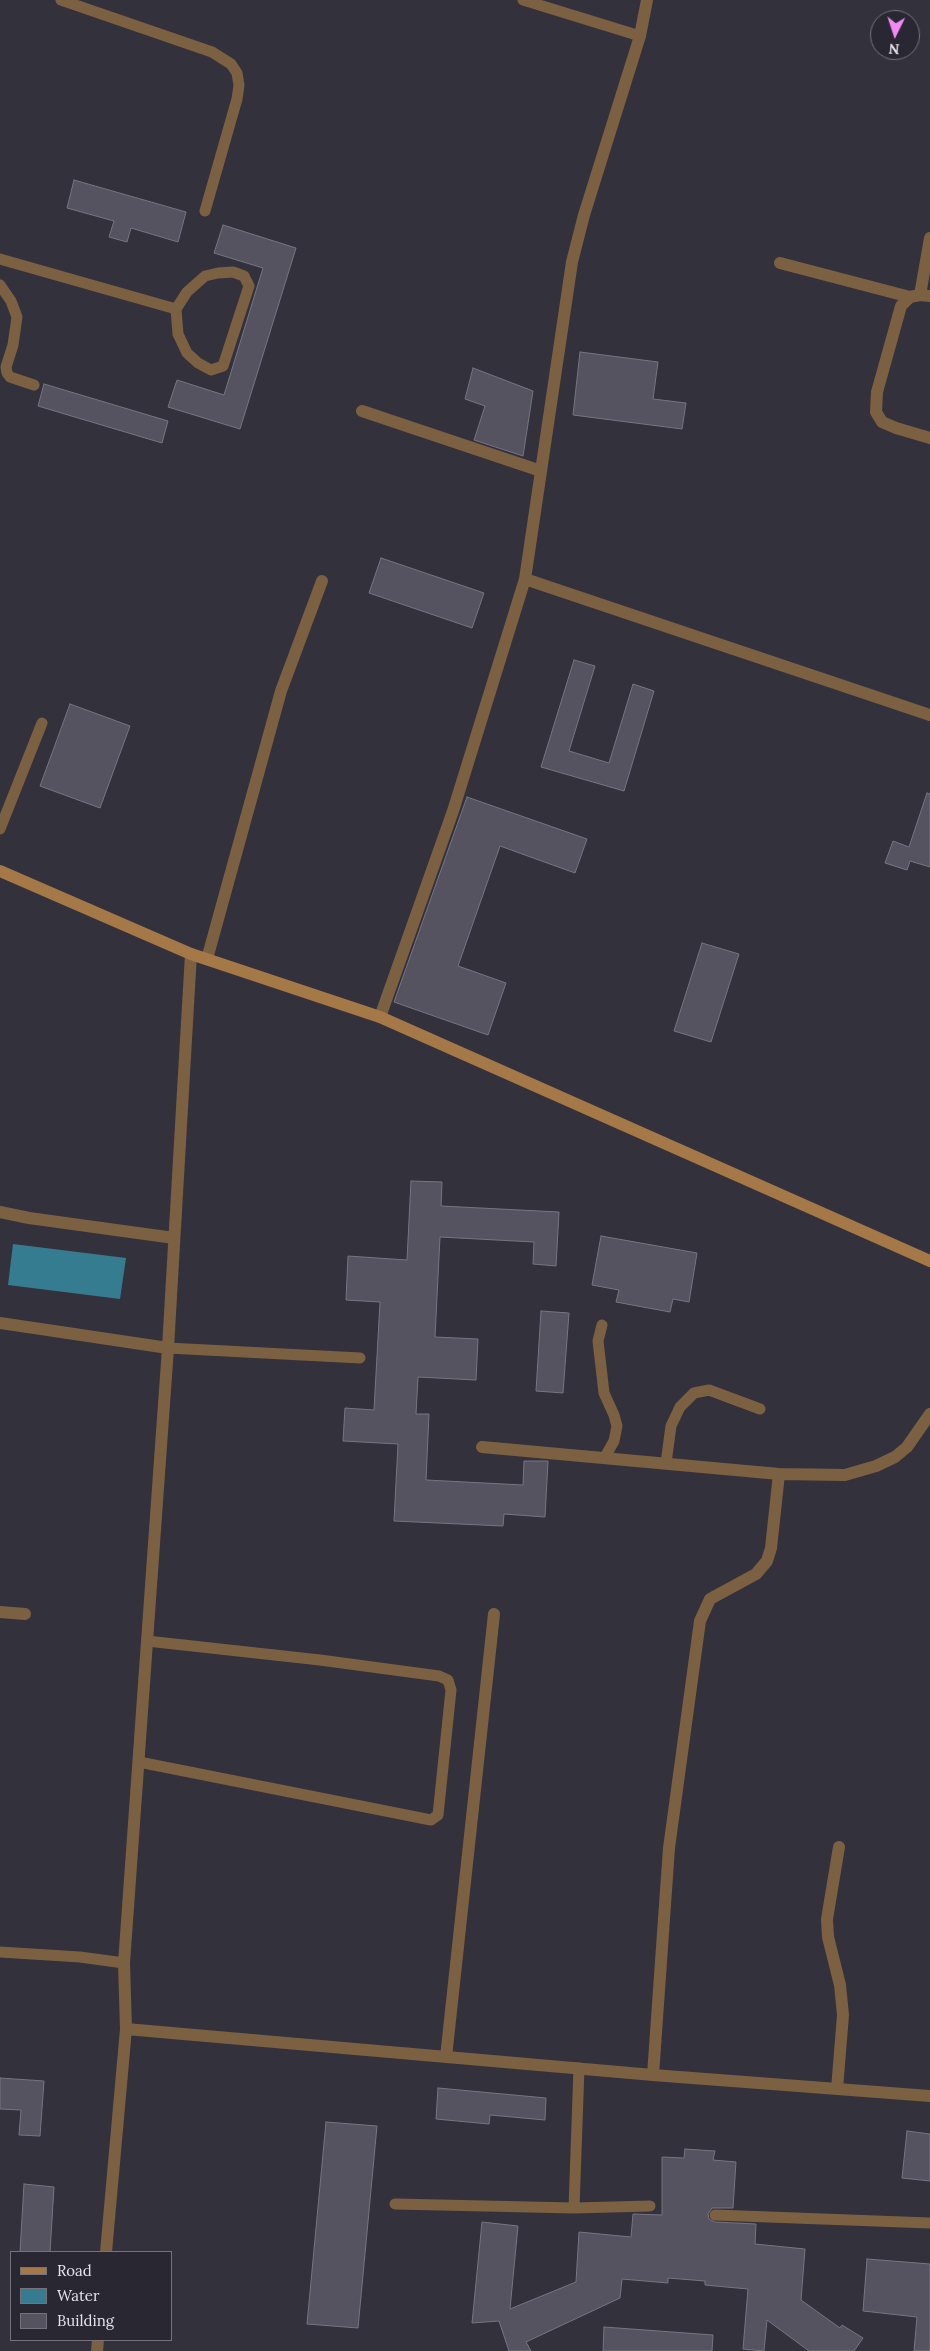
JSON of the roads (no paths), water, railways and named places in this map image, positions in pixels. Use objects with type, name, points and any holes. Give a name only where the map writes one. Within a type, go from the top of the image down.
[{"type":"street","points":[[380,1017],[453,811],[525,579],[572,262],[584,215],[640,36],[647,0]]},
{"type":"street","points":[[920,296],[930,238]]},
{"type":"street","points":[[780,263],[920,296]]},
{"type":"street","points":[[920,296],[901,306],[877,392],[876,412],[882,422],[930,438]]},
{"type":"street","points":[[362,411],[541,471]]},
{"type":"street","points":[[525,579],[930,715]]},
{"type":"street","points":[[207,959],[281,691],[322,581]]},
{"type":"street","points":[[0,870],[191,954],[380,1017],[930,1261]]},
{"type":"street","points":[[106,2251],[126,2029],[124,1963],[168,1348],[191,954]]},
{"type":"street","points":[[0,1212],[29,1218],[174,1238]]},
{"type":"street","points":[[0,1323],[168,1348]]},
{"type":"street","points":[[482,1447],[779,1474],[845,1475],[876,1466],[907,1448],[930,1414]]},
{"type":"street","points":[[653,2076],[669,1848],[700,1621],[710,1598],[756,1574],[767,1561],[771,1548],[779,1474]]},
{"type":"street","points":[[0,1612],[25,1614]]},
{"type":"street","points":[[446,2057],[494,1614]]},
{"type":"street","points":[[838,2089],[843,2015],[840,1985],[828,1937],[827,1919],[839,1847]]},
{"type":"street","points":[[126,2029],[653,2076],[930,2096]]},
{"type":"lane","points":[[61,0],[212,52],[231,64],[237,73],[239,85],[205,211]]},
{"type":"lane","points":[[522,0],[640,36]]},
{"type":"lane","points":[[0,259],[176,310]]},
{"type":"lane","points":[[233,272],[244,276],[249,286],[222,366],[211,370],[198,363],[187,353],[178,334],[176,310],[187,292],[205,276],[233,272]]},
{"type":"lane","points":[[0,285],[11,301],[17,316],[13,345],[6,367],[7,373],[10,378],[34,385]]},
{"type":"lane","points":[[0,829],[42,723]]},
{"type":"lane","points":[[602,1325],[598,1341],[604,1394],[616,1426],[614,1441],[605,1457]]},
{"type":"lane","points":[[168,1348],[360,1358]]},
{"type":"lane","points":[[666,1463],[671,1426],[680,1407],[694,1393],[709,1390],[760,1409]]},
{"type":"lane","points":[[139,1762],[430,1820],[438,1815],[451,1690],[448,1680],[439,1676],[320,1660],[147,1642]]},
{"type":"lane","points":[[0,1952],[80,1957],[124,1963]]},
{"type":"lane","points":[[574,2208],[578,2068]]},
{"type":"lane","points":[[395,2204],[574,2208],[650,2206]]},
{"type":"lane","points":[[715,2215],[930,2223]]},
{"type":"water","points":[[13,1244],[126,1258],[120,1299],[8,1285]]}]
